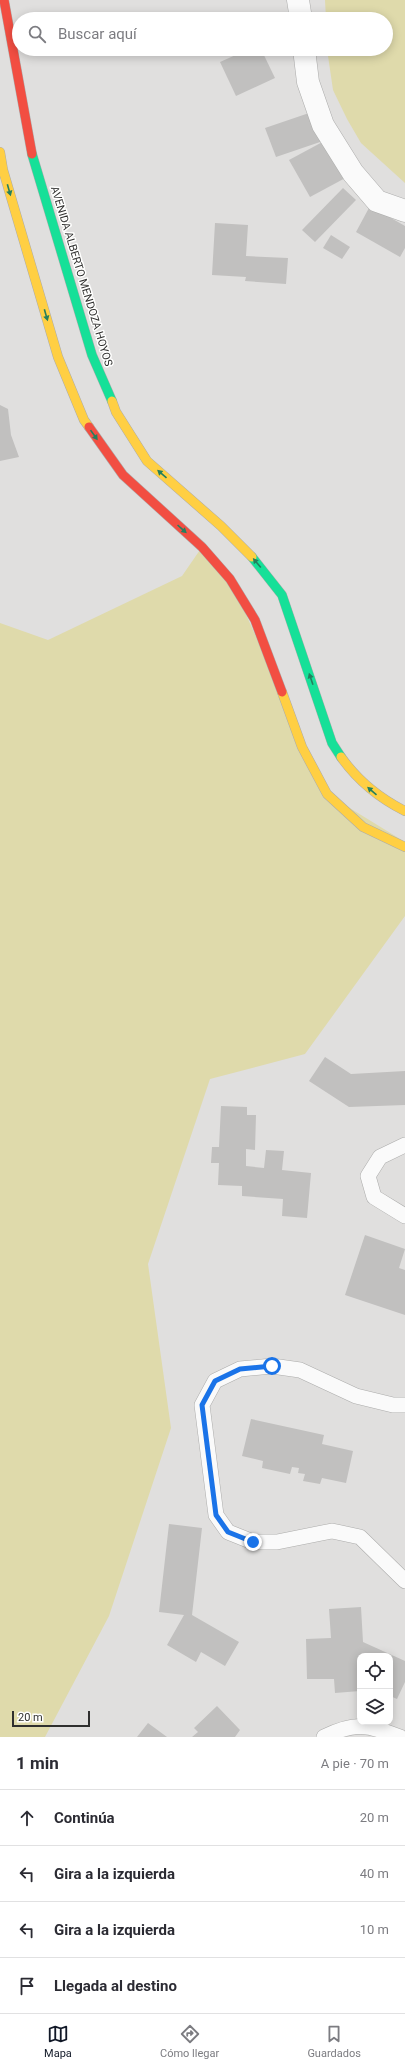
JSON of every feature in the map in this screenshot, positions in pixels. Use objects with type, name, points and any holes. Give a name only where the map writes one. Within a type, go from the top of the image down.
[{"type":"main road","name":"AVENIDA ALBERTO MENDOZA HOYOS","points":[[4,0],[12,44]]},
{"type":"main road","name":"AVENIDA ALBERTO MENDOZA HOYOS","points":[[14,56],[32,154],[92,355],[116,412],[147,461],[221,526],[256,561],[282,595],[332,744],[353,774],[383,800],[405,811]]},
{"type":"main road","points":[[0,152],[3,170],[58,357],[84,420],[123,475],[202,547],[230,579],[255,620],[302,747],[327,794],[363,827],[405,847]]},
{"type":"street","points":[[298,0],[300,12]]},
{"type":"street","points":[[305,56],[308,82],[323,125],[353,173],[377,201],[405,211]]},
{"type":"lane","points":[[405,1145],[380,1157],[368,1176],[374,1197],[405,1216]]},
{"type":"lane","points":[[405,1405],[393,1405],[356,1396],[300,1370],[272,1366],[240,1369],[215,1381],[202,1405],[216,1515],[228,1532],[253,1542],[277,1542],[332,1531],[360,1537],[405,1581]]},
{"type":"lane","points":[[324,1737],[343,1727],[372,1727],[400,1737]]},
{"type":"shaded area","points":[[325,0],[405,0],[405,183],[361,143],[333,90],[328,56],[393,56],[393,12],[326,12]]},
{"type":"shaded area","points":[[202,547],[230,579],[327,794],[405,842],[405,916],[305,1054],[210,1079],[148,1264],[171,1428],[109,1616],[45,1737],[0,1737],[0,623],[48,640],[182,576]]},
{"type":"building","points":[[233,56],[264,56],[275,78],[236,96],[220,62]]},
{"type":"building","points":[[312,112],[323,141],[276,157],[265,128]]},
{"type":"building","points":[[328,139],[349,176],[310,197],[289,160]]},
{"type":"building","points":[[343,188],[356,200],[315,242],[302,230]]},
{"type":"building","points":[[370,206],[405,226],[405,248],[400,257],[356,232]]},
{"type":"building","points":[[215,223],[248,225],[246,256],[288,258],[286,284],[245,281],[246,277],[212,275]]},
{"type":"building","points":[[331,235],[350,247],[342,259],[323,248]]},
{"type":"building","points":[[0,405],[8,409],[11,435],[19,457],[0,461]]},
{"type":"building","points":[[325,1057],[351,1074],[405,1071],[405,1105],[349,1107],[309,1081]]},
{"type":"building","points":[[221,1106],[247,1107],[247,1115],[256,1115],[255,1150],[246,1149],[246,1166],[264,1168],[266,1150],[284,1151],[282,1170],[311,1173],[307,1218],[282,1216],[283,1199],[242,1196],[242,1186],[218,1185],[219,1163],[211,1163],[212,1147],[219,1147]]},
{"type":"building","points":[[365,1235],[405,1249],[399,1268],[405,1270],[405,1315],[345,1295]]},
{"type":"building","points":[[251,1419],[324,1435],[322,1444],[353,1451],[346,1483],[322,1478],[320,1484],[303,1481],[305,1474],[298,1473],[299,1468],[292,1467],[290,1474],[262,1468],[263,1461],[242,1456]]},
{"type":"building","points":[[169,1524],[202,1528],[192,1615],[239,1642],[225,1666],[201,1652],[196,1662],[167,1645],[184,1615],[159,1612]]},
{"type":"building","points":[[361,1607],[363,1642],[387,1653],[357,1653],[357,1691],[335,1693],[334,1679],[307,1679],[306,1639],[331,1638],[329,1609]]},
{"type":"building","points":[[393,1656],[405,1661],[405,1682],[397,1699],[393,1697]]},
{"type":"building","points":[[217,1706],[240,1730],[235,1737],[192,1737],[198,1732],[194,1728]]},
{"type":"building","points":[[148,1723],[167,1737],[137,1737]]},
{"type":"traffic: fast","points":[[32,154],[92,355],[112,401]]},
{"type":"traffic: fast","points":[[252,557],[282,595],[332,743],[341,757]]},
{"type":"traffic: slow","points":[[0,152],[3,170],[58,357],[84,420],[89,427]]},
{"type":"traffic: slow","points":[[112,401],[116,412],[147,461],[221,526],[252,557]]},
{"type":"traffic: slow","points":[[282,692],[302,747],[327,794],[363,827],[405,847]]},
{"type":"traffic: slow","points":[[341,757],[355,774],[378,795],[405,811]]},
{"type":"traffic: jam","points":[[4,0],[12,44]]},
{"type":"traffic: jam","points":[[14,56],[32,154]]},
{"type":"traffic: jam","points":[[89,427],[123,475],[202,547],[230,579],[255,620],[282,692]]},
{"type":"route","points":[[253,1542],[228,1532],[216,1515],[202,1405],[215,1381],[240,1369],[272,1366]]}]
